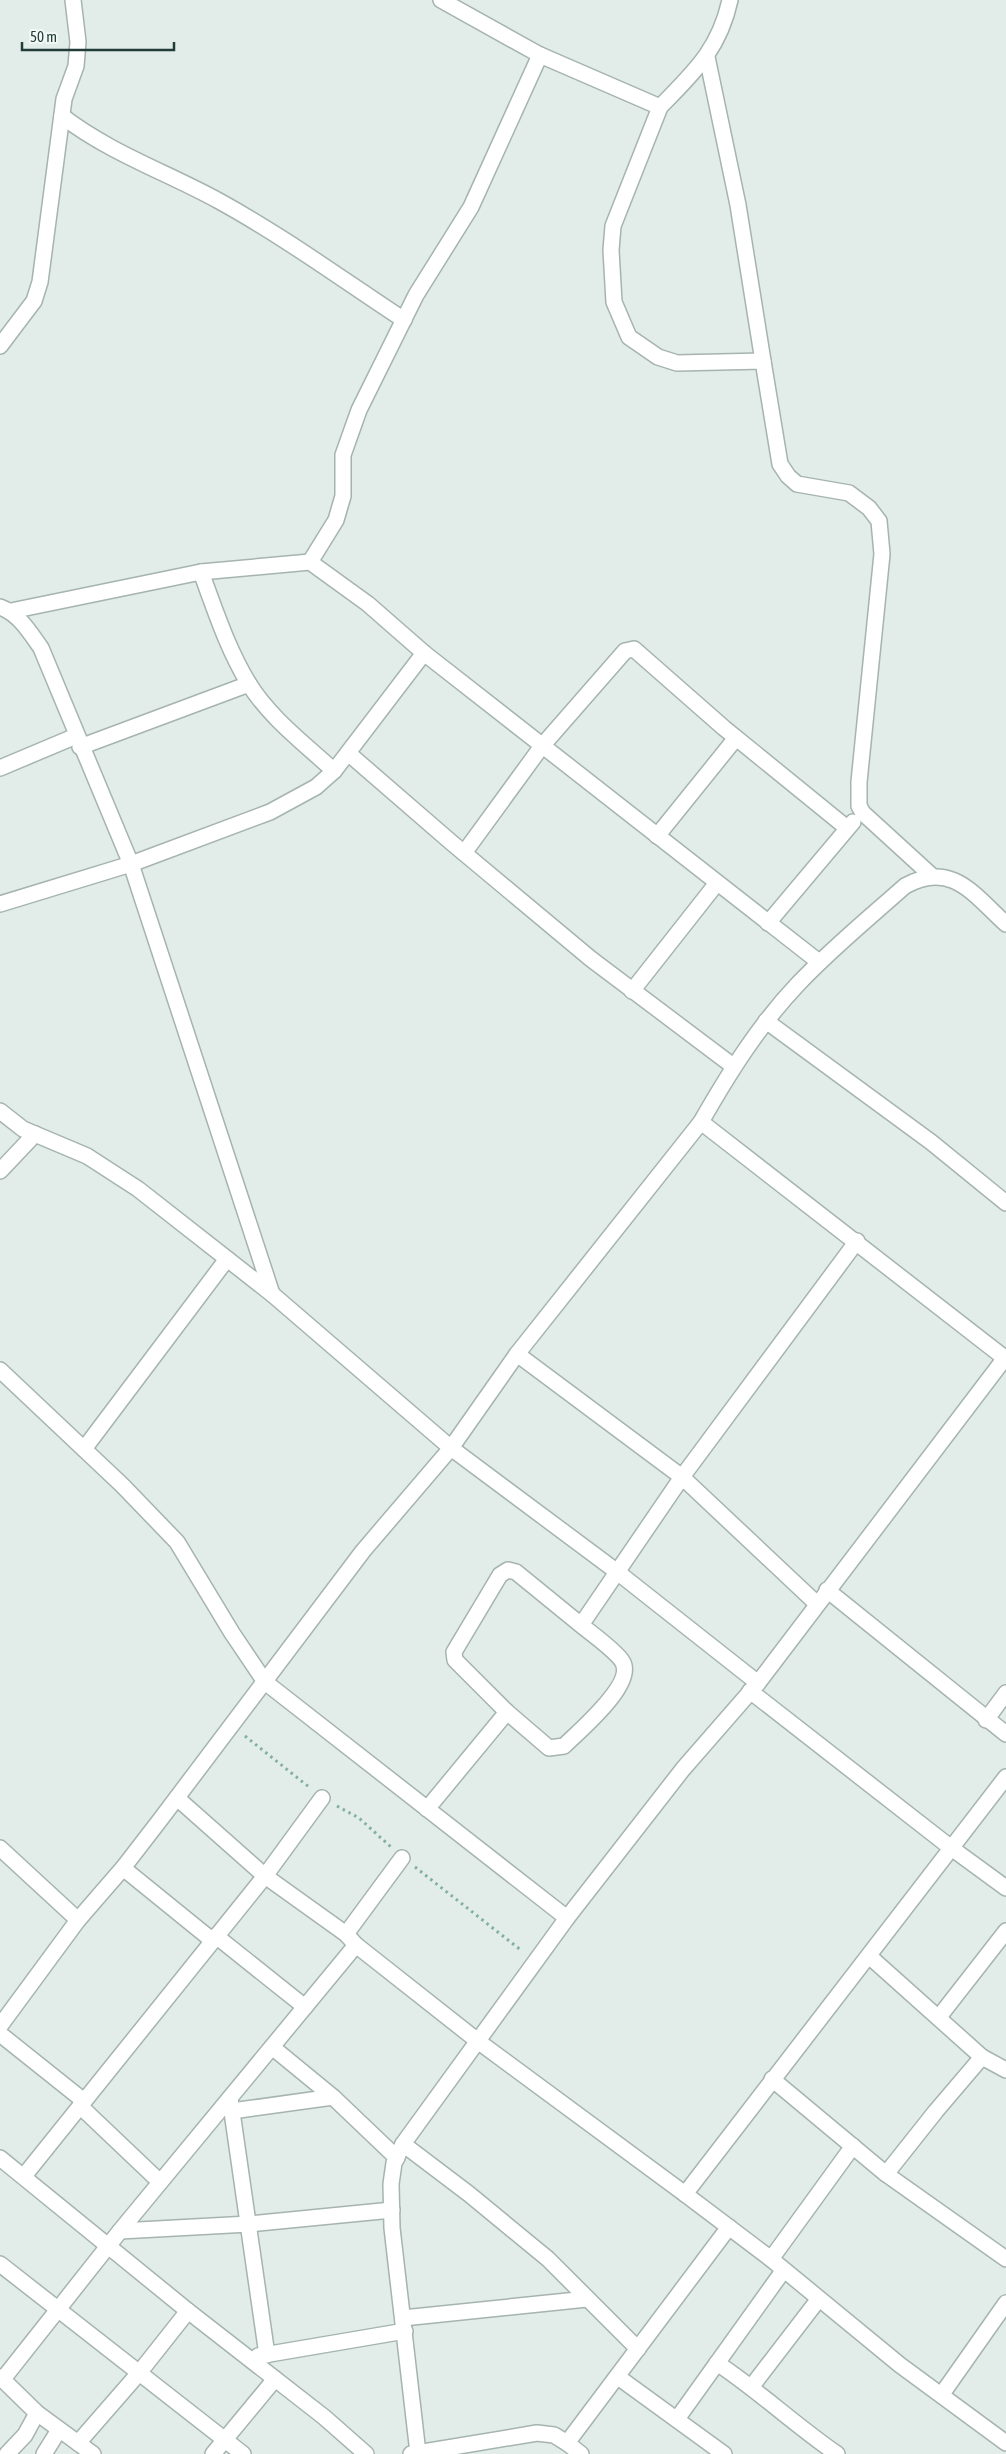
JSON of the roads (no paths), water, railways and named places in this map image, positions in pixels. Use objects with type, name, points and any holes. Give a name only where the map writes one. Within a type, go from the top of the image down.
[{"type":"street","points":[[0,346],[34,301],[40,282],[62,116],[68,85],[76,66],[78,42],[73,0]]},
{"type":"street","points":[[441,0],[540,55],[660,107]]},
{"type":"street","points":[[730,0],[716,43],[707,57],[660,107],[613,226],[611,250],[614,302],[629,337],[658,357],[677,363],[763,361]]},
{"type":"street","points":[[310,562],[336,520],[343,496],[343,455],[359,410],[416,296],[471,207],[540,55]]},
{"type":"street","points":[[707,57],[738,205],[780,464],[788,476],[797,484],[849,493],[869,508],[879,521],[882,554],[858,782],[859,806],[862,812],[932,876]]},
{"type":"street","points":[[62,116],[105,146],[217,200],[253,221],[404,320]]},
{"type":"street","points":[[6,609],[201,572],[310,562],[368,604],[424,653],[820,962]]},
{"type":"street","points":[[201,572],[229,645],[249,684],[268,709],[334,771]]},
{"type":"street","points":[[6,609],[27,628],[40,648],[131,864],[272,1294]]},
{"type":"street","points":[[464,853],[542,746],[625,651],[629,649],[634,649],[736,738],[847,828]]},
{"type":"street","points":[[0,904],[131,864],[270,812],[316,788],[334,771],[424,653]]},
{"type":"street","points":[[0,768],[249,684]]},
{"type":"street","points":[[658,836],[736,738]]},
{"type":"street","points":[[348,753],[464,853],[632,991],[733,1066]]},
{"type":"street","points":[[768,923],[862,812]]},
{"type":"street","points":[[0,2026],[78,1920],[123,1868],[363,1551],[451,1448],[517,1354],[701,1122],[733,1066],[766,1021],[820,962],[905,886],[918,878],[932,876],[948,877],[961,882],[1006,924]]},
{"type":"street","points":[[632,991],[717,883]]},
{"type":"street","points":[[766,1021],[930,1142],[1006,1203]]},
{"type":"street","points":[[0,1111],[23,1129],[86,1156],[124,1180],[227,1259],[272,1294],[451,1448],[616,1571],[950,1848],[1006,1888]]},
{"type":"street","points":[[581,2454],[554,2436],[537,2433],[437,2452],[415,2453],[392,2210],[391,2184],[400,2151],[568,1918],[683,1769],[754,1687],[1006,1358],[701,1122]]},
{"type":"street","points":[[0,1171],[36,1134]]},
{"type":"street","points":[[581,1625],[682,1476],[857,1241]]},
{"type":"street","points":[[84,1450],[227,1259]]},
{"type":"street","points":[[517,1354],[682,1476],[817,1604]]},
{"type":"street","points":[[0,1370],[177,1542],[232,1633],[265,1682],[568,1918]]},
{"type":"street","points":[[508,1570],[516,1572],[581,1625],[622,1660],[626,1670],[625,1678],[612,1698],[564,1746],[558,1749],[549,1748],[507,1712],[460,1667],[455,1660],[454,1652],[500,1575],[508,1570]]},
{"type":"street","points":[[827,1590],[986,1720],[1006,1734]]},
{"type":"street","points":[[986,1720],[1006,1693]]},
{"type":"street","points":[[427,1809],[507,1712]]},
{"type":"street","points":[[685,2194],[1006,1777]]},
{"type":"street","points":[[177,1798],[265,1876],[351,1940],[478,2042],[729,2227],[900,2365],[1006,2442]]},
{"type":"street","points":[[24,2176],[265,1876],[322,1798]]},
{"type":"street","points":[[0,1848],[78,1920]]},
{"type":"street","points":[[93,2454],[37,2413],[1,2378],[60,2309],[108,2245],[160,2182],[231,2104],[272,2047],[305,2007],[351,1940],[402,1858]]},
{"type":"street","points":[[123,1868],[305,2007]]},
{"type":"street","points":[[940,2017],[1006,1931]]},
{"type":"street","points":[[869,1956],[940,2017],[982,2057],[1006,2070]]},
{"type":"street","points":[[0,2034],[82,2104],[160,2182]]},
{"type":"street","points":[[272,2047],[400,2151],[469,2194],[548,2259],[638,2349]]},
{"type":"street","points":[[886,2174],[982,2057]]},
{"type":"street","points":[[772,2079],[886,2174],[1006,2259]]},
{"type":"street","points":[[231,2104],[333,2097]]},
{"type":"street","points":[[231,2104],[267,2355]]},
{"type":"street","points":[[771,2259],[853,2146]]},
{"type":"street","points":[[0,2158],[188,2311],[324,2417],[350,2449],[366,2454]]},
{"type":"street","points":[[120,2231],[249,2224],[392,2210]]},
{"type":"street","points":[[567,2443],[729,2227]]},
{"type":"street","points":[[0,2264],[60,2309],[243,2454]]},
{"type":"street","points":[[677,2419],[783,2271]]},
{"type":"street","points":[[249,2358],[404,2324],[587,2299]]},
{"type":"street","points":[[752,2386],[818,2300]]},
{"type":"street","points":[[942,2394],[1006,2303]]},
{"type":"street","points":[[78,2443],[139,2373],[188,2311]]},
{"type":"street","points":[[717,2363],[752,2386],[808,2434],[837,2454]]},
{"type":"street","points":[[618,2377],[724,2454]]},
{"type":"street","points":[[212,2454],[275,2379]]},
{"type":"street","points":[[7,2454],[25,2435],[37,2413]]},
{"type":"street","points":[[44,2454],[59,2430]]},
{"type":"street","points":[[1002,2454],[1006,2449]]}]
